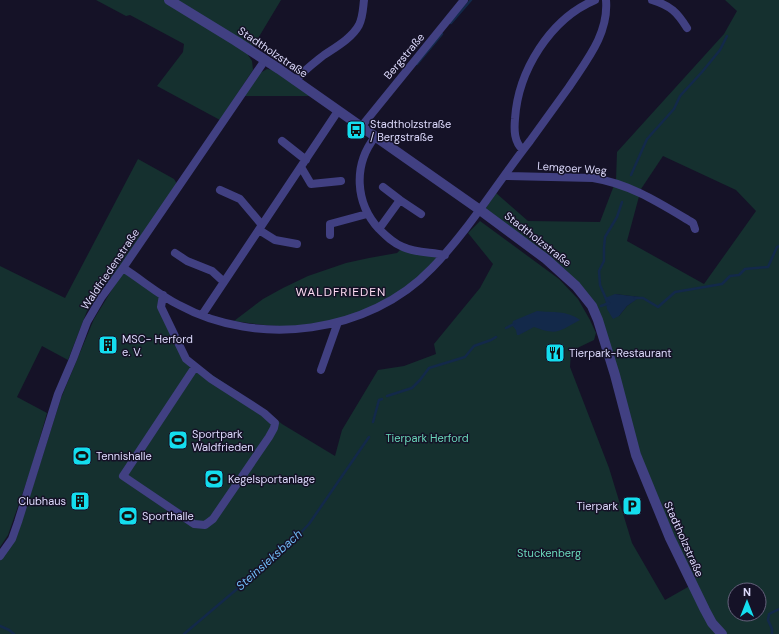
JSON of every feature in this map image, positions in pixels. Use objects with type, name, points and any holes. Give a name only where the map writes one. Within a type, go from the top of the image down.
[{"type":"street","name":"Stadtholzstraße","points":[[169,0],[236,41],[295,80],[480,210],[555,266],[576,286],[592,306],[598,320],[609,353],[636,456],[670,538],[693,588],[712,623],[722,634]]},
{"type":"street","points":[[295,80],[316,61],[356,30],[362,17],[364,0]]},
{"type":"street","name":"Bergstraße","points":[[361,127],[464,0]]},
{"type":"street","points":[[523,150],[517,142],[515,112],[518,97],[529,64],[539,48],[553,31],[570,16],[595,0]]},
{"type":"street","points":[[123,268],[179,305],[219,321],[246,328],[274,330],[305,329],[338,322],[372,309],[398,296],[413,286],[445,255],[480,210],[544,122],[593,51],[604,24],[607,7],[606,0]]},
{"type":"street","points":[[652,0],[669,7],[674,11],[686,28]]},
{"type":"street","name":"Waldfriedenstraße","points":[[0,556],[12,539],[58,394],[74,359],[88,322],[101,298],[265,60]]},
{"type":"street","points":[[202,315],[338,111]]},
{"type":"street","points":[[375,137],[365,151],[360,173],[361,194],[367,214],[386,236],[403,247],[445,255]]},
{"type":"street","points":[[282,141],[304,164],[311,184],[342,182]]},
{"type":"street","name":"Lemgoer Weg","points":[[505,176],[593,178],[613,182],[646,196],[693,223],[695,229]]},
{"type":"street","points":[[383,187],[421,214]]},
{"type":"street","points":[[220,190],[242,201],[261,227],[275,240],[296,244]]},
{"type":"street","points":[[379,229],[400,200]]},
{"type":"street","points":[[330,235],[330,224],[367,214]]},
{"type":"street","points":[[175,253],[187,262],[212,271],[224,282]]},
{"type":"street","points":[[163,295],[161,307],[166,321],[186,359],[195,367],[264,413],[276,423],[269,437],[217,513],[205,525],[194,524],[123,476],[195,367]]},
{"type":"street","points":[[321,370],[338,322]]},
{"type":"green space","points":[[96,0],[281,0],[248,55],[252,61],[253,70],[220,120],[157,86],[183,52],[184,44],[130,15],[126,16]]},
{"type":"green space","points":[[725,0],[779,0],[779,634],[0,634],[0,560],[18,533],[61,398],[94,319],[124,270],[158,294],[188,359],[265,410],[282,424],[335,456],[342,430],[378,370],[404,366],[436,354],[434,344],[480,288],[493,264],[468,233],[480,221],[559,279],[578,299],[596,333],[594,340],[571,351],[570,367],[609,468],[632,543],[665,600],[695,583],[640,458],[587,293],[485,209],[496,193],[528,221],[600,222],[616,180],[617,152],[724,34],[737,11]],"holes":[[[663,156],[736,190],[756,211],[704,284],[627,241],[641,189]],[[615,294],[639,297],[627,306],[619,316]]]},
{"type":"green space","points":[[267,69],[274,70],[310,96],[244,96],[260,73]]},
{"type":"green space","points":[[138,159],[174,179],[177,184],[119,268],[87,311],[68,360],[42,346],[17,397],[47,413],[31,469],[8,535],[0,547],[0,266],[65,298]]},
{"type":"green space","points":[[400,250],[436,256],[437,259],[416,279],[399,292],[371,307],[345,317],[306,325],[272,326],[234,321],[263,299],[308,276],[346,263],[397,253]]},
{"type":"water","points":[[615,294],[640,297],[627,306],[619,316],[613,319],[607,309],[605,298]]},
{"type":"water","points":[[537,311],[565,313],[580,320],[554,332],[534,327],[517,335],[516,330],[512,325],[513,321]]},
{"type":"waterway","points":[[451,23],[471,0]]},
{"type":"waterway","points":[[417,64],[442,34]]},
{"type":"waterway","points":[[631,175],[647,139],[674,109],[680,96],[720,50],[727,36]]},
{"type":"waterway","points":[[607,301],[600,285],[599,271],[604,261],[605,237],[617,217],[622,202]]},
{"type":"waterway","name":"Steinsieksbach","points":[[635,298],[643,298],[658,307],[675,292],[722,284],[730,276],[739,275],[745,269],[768,267],[777,247],[779,246]]},
{"type":"waterway","name":"Steinsieksbach","points":[[601,306],[609,303]]},
{"type":"waterway","name":"Steinsieksbach","points":[[506,328],[514,324]]},
{"type":"waterway","name":"Steinsieksbach","points":[[387,396],[412,388],[429,368],[465,357],[474,346],[496,337]]},
{"type":"waterway","name":"Steinsieksbach","points":[[373,422],[379,400],[382,399]]},
{"type":"waterway","name":"Steinsieksbach","points":[[184,634],[290,544],[309,524],[369,437]]},
{"type":"waterway","points":[[772,634],[772,629],[768,620],[769,614],[779,609]]},
{"type":"waterway","name":"Steinsieksbach","points":[[0,626],[14,634]]},
{"type":"place","name":"Stadtholzstraße / Bergstraße","points":[[356,130]]},
{"type":"place","name":"MSC- Herford e. V.","points":[[108,345]]},
{"type":"place","name":"Tierpark-Restaurant","points":[[555,353]]},
{"type":"place","name":"Sportpark Waldfrieden","points":[[178,440]]},
{"type":"place","name":"Tennishalle","points":[[82,456]]},
{"type":"place","name":"Kegelsportanlage","points":[[214,479]]},
{"type":"place","name":"Clubhaus","points":[[80,501]]},
{"type":"place","name":"Tierpark","points":[[632,506]]},
{"type":"place","name":"Sporthalle","points":[[128,516]]},
{"type":"district","name":"WALDFRIEDEN","points":[[341,292]]},
{"type":"park label","name":"Tierpark Herford","points":[[427,438]]},
{"type":"park label","name":"Stuckenberg","points":[[549,553]]}]
